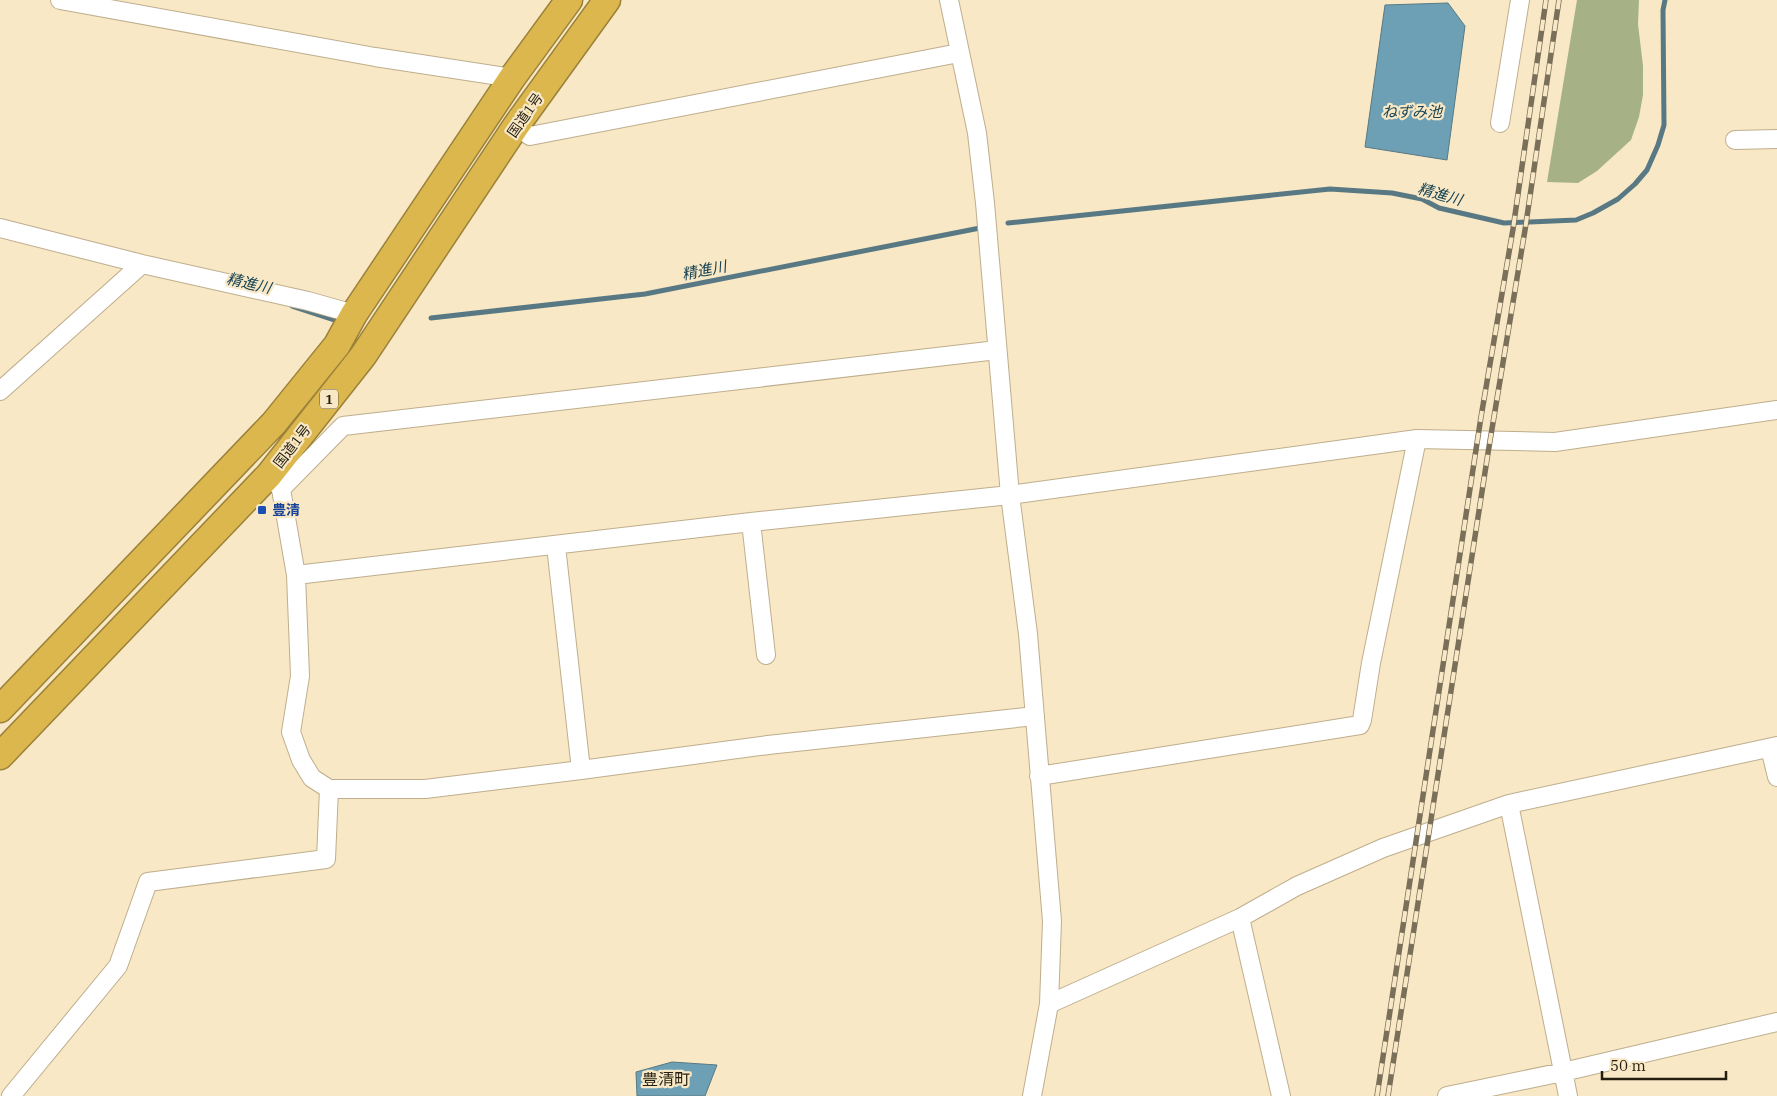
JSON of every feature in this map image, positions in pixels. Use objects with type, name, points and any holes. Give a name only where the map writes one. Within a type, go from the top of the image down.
[{"type":"highway","name":"国道1号","points":[[0,709],[274,423],[336,345],[354,314],[512,78],[569,0]]},
{"type":"highway","name":"国道1号","points":[[0,756],[275,482],[363,356],[516,126],[607,0]]},
{"type":"street","points":[[60,0],[376,57],[512,78]]},
{"type":"street","points":[[949,0],[977,133],[985,203],[996,350],[1010,495],[1028,634],[1052,921],[1050,1004],[1032,1096]]},
{"type":"street","points":[[1500,123],[1520,0]]},
{"type":"street","points":[[516,126],[530,136],[959,52]]},
{"type":"street","points":[[1735,140],[1777,140]]},
{"type":"street","points":[[0,228],[142,264],[308,301],[354,314]]},
{"type":"street","points":[[0,391],[142,264]]},
{"type":"street","points":[[996,350],[343,426],[275,482],[296,575],[300,676],[291,732],[301,760],[312,778],[329,789],[425,789],[768,745],[1035,716]]},
{"type":"street","points":[[296,575],[751,522],[1010,495],[1417,439],[1555,442],[1777,410]]},
{"type":"street","points":[[1039,776],[1360,725],[1417,439]]},
{"type":"street","points":[[751,522],[766,655]]},
{"type":"street","points":[[556,546],[581,770]]},
{"type":"street","points":[[1050,1004],[1240,918],[1297,886],[1383,848],[1509,804],[1774,747],[1777,777]]},
{"type":"street","points":[[11,1096],[118,966],[148,882],[326,859],[329,789]]},
{"type":"street","points":[[1509,804],[1568,1096]]},
{"type":"street","points":[[1240,918],[1281,1096]]},
{"type":"street","points":[[1447,1096],[1562,1072],[1777,1022]]},
{"type":"green space","points":[[1577,0],[1639,0],[1638,24],[1643,66],[1643,95],[1639,117],[1631,140],[1597,171],[1578,183],[1547,182]]},
{"type":"water","name":"ねずみ池","points":[[1448,3],[1465,26],[1447,160],[1365,147],[1385,5]]},
{"type":"water","points":[[672,1062],[717,1065],[705,1096],[637,1096],[636,1072]]},
{"type":"waterway","name":"精進川","points":[[1008,223],[1330,189],[1392,193],[1422,199],[1439,208],[1504,223],[1576,220],[1618,199],[1635,184],[1647,170],[1658,145],[1664,125],[1663,10],[1665,0]]},
{"type":"waterway","name":"精進川","points":[[431,318],[645,294],[980,228]]},
{"type":"waterway","name":"精進川","points":[[292,306],[341,322]]},
{"type":"railway","points":[[1377,1096],[1481,417],[1513,229],[1546,0]]},
{"type":"railway","points":[[1388,1096],[1488,453],[1525,230],[1559,0]]},
{"type":"place","name":"豊清","points":[[262,510]]},
{"type":"district","name":"豊清町","points":[[666,1079]]}]
